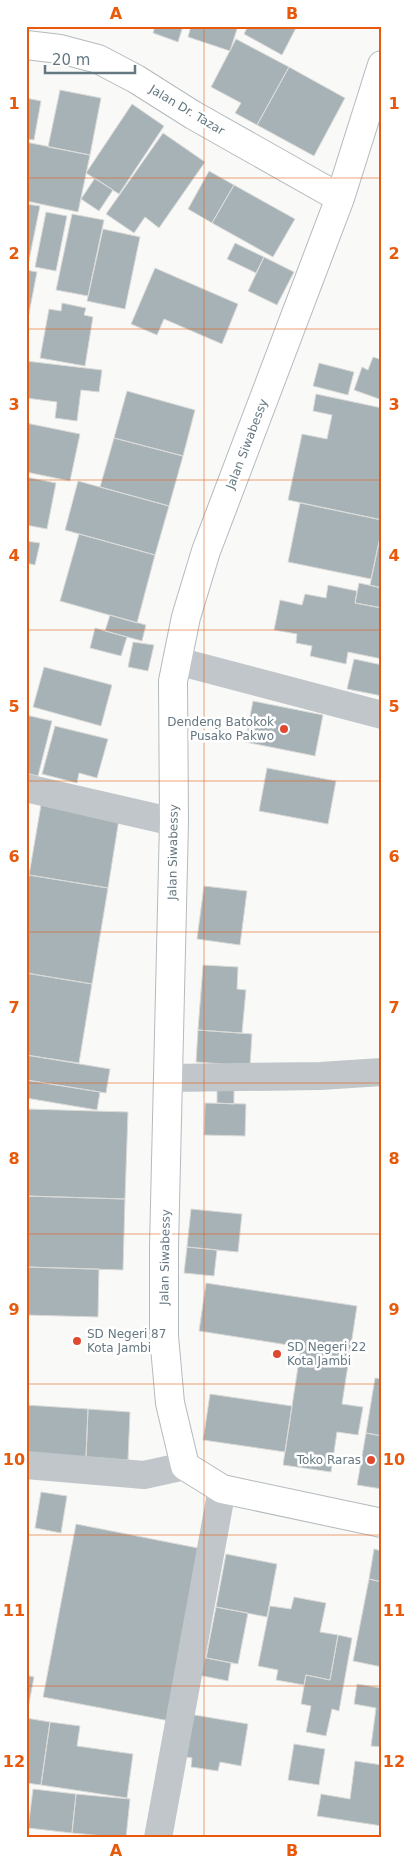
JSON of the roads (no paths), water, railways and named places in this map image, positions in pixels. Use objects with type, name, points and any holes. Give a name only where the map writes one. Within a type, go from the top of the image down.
[{"type":"main road","name":"Jalan Dr. Tazar","points":[[26,44],[60,49],[98,59],[136,79],[193,115],[340,198]]},
{"type":"main road","name":"Jalan Siwabessy","points":[[185,1466],[170,1402],[164,1336],[164,1248],[174,822],[173,681],[186,617],[206,551],[340,198],[382,65]]},
{"type":"main road","points":[[185,1466],[222,1489],[382,1523]]},
{"type":"street","points":[[177,661],[382,715]]},
{"type":"street","points":[[26,788],[174,822]]},
{"type":"street","points":[[169,1078],[320,1076],[382,1072]]},
{"type":"street","points":[[26,1465],[144,1475],[185,1466]]},
{"type":"street","points":[[158,1838],[222,1489]]},
{"type":"place","name":"Dendeng Batokok Pusako Pakwo","points":[[284,729]]},
{"type":"place","name":"SD Negeri 87 Kota Jambi","points":[[77,1341]]},
{"type":"place","name":"SD Negeri 22 Kota Jambi","points":[[277,1354]]},
{"type":"place","name":"Toko Raras","points":[[371,1460]]}]
